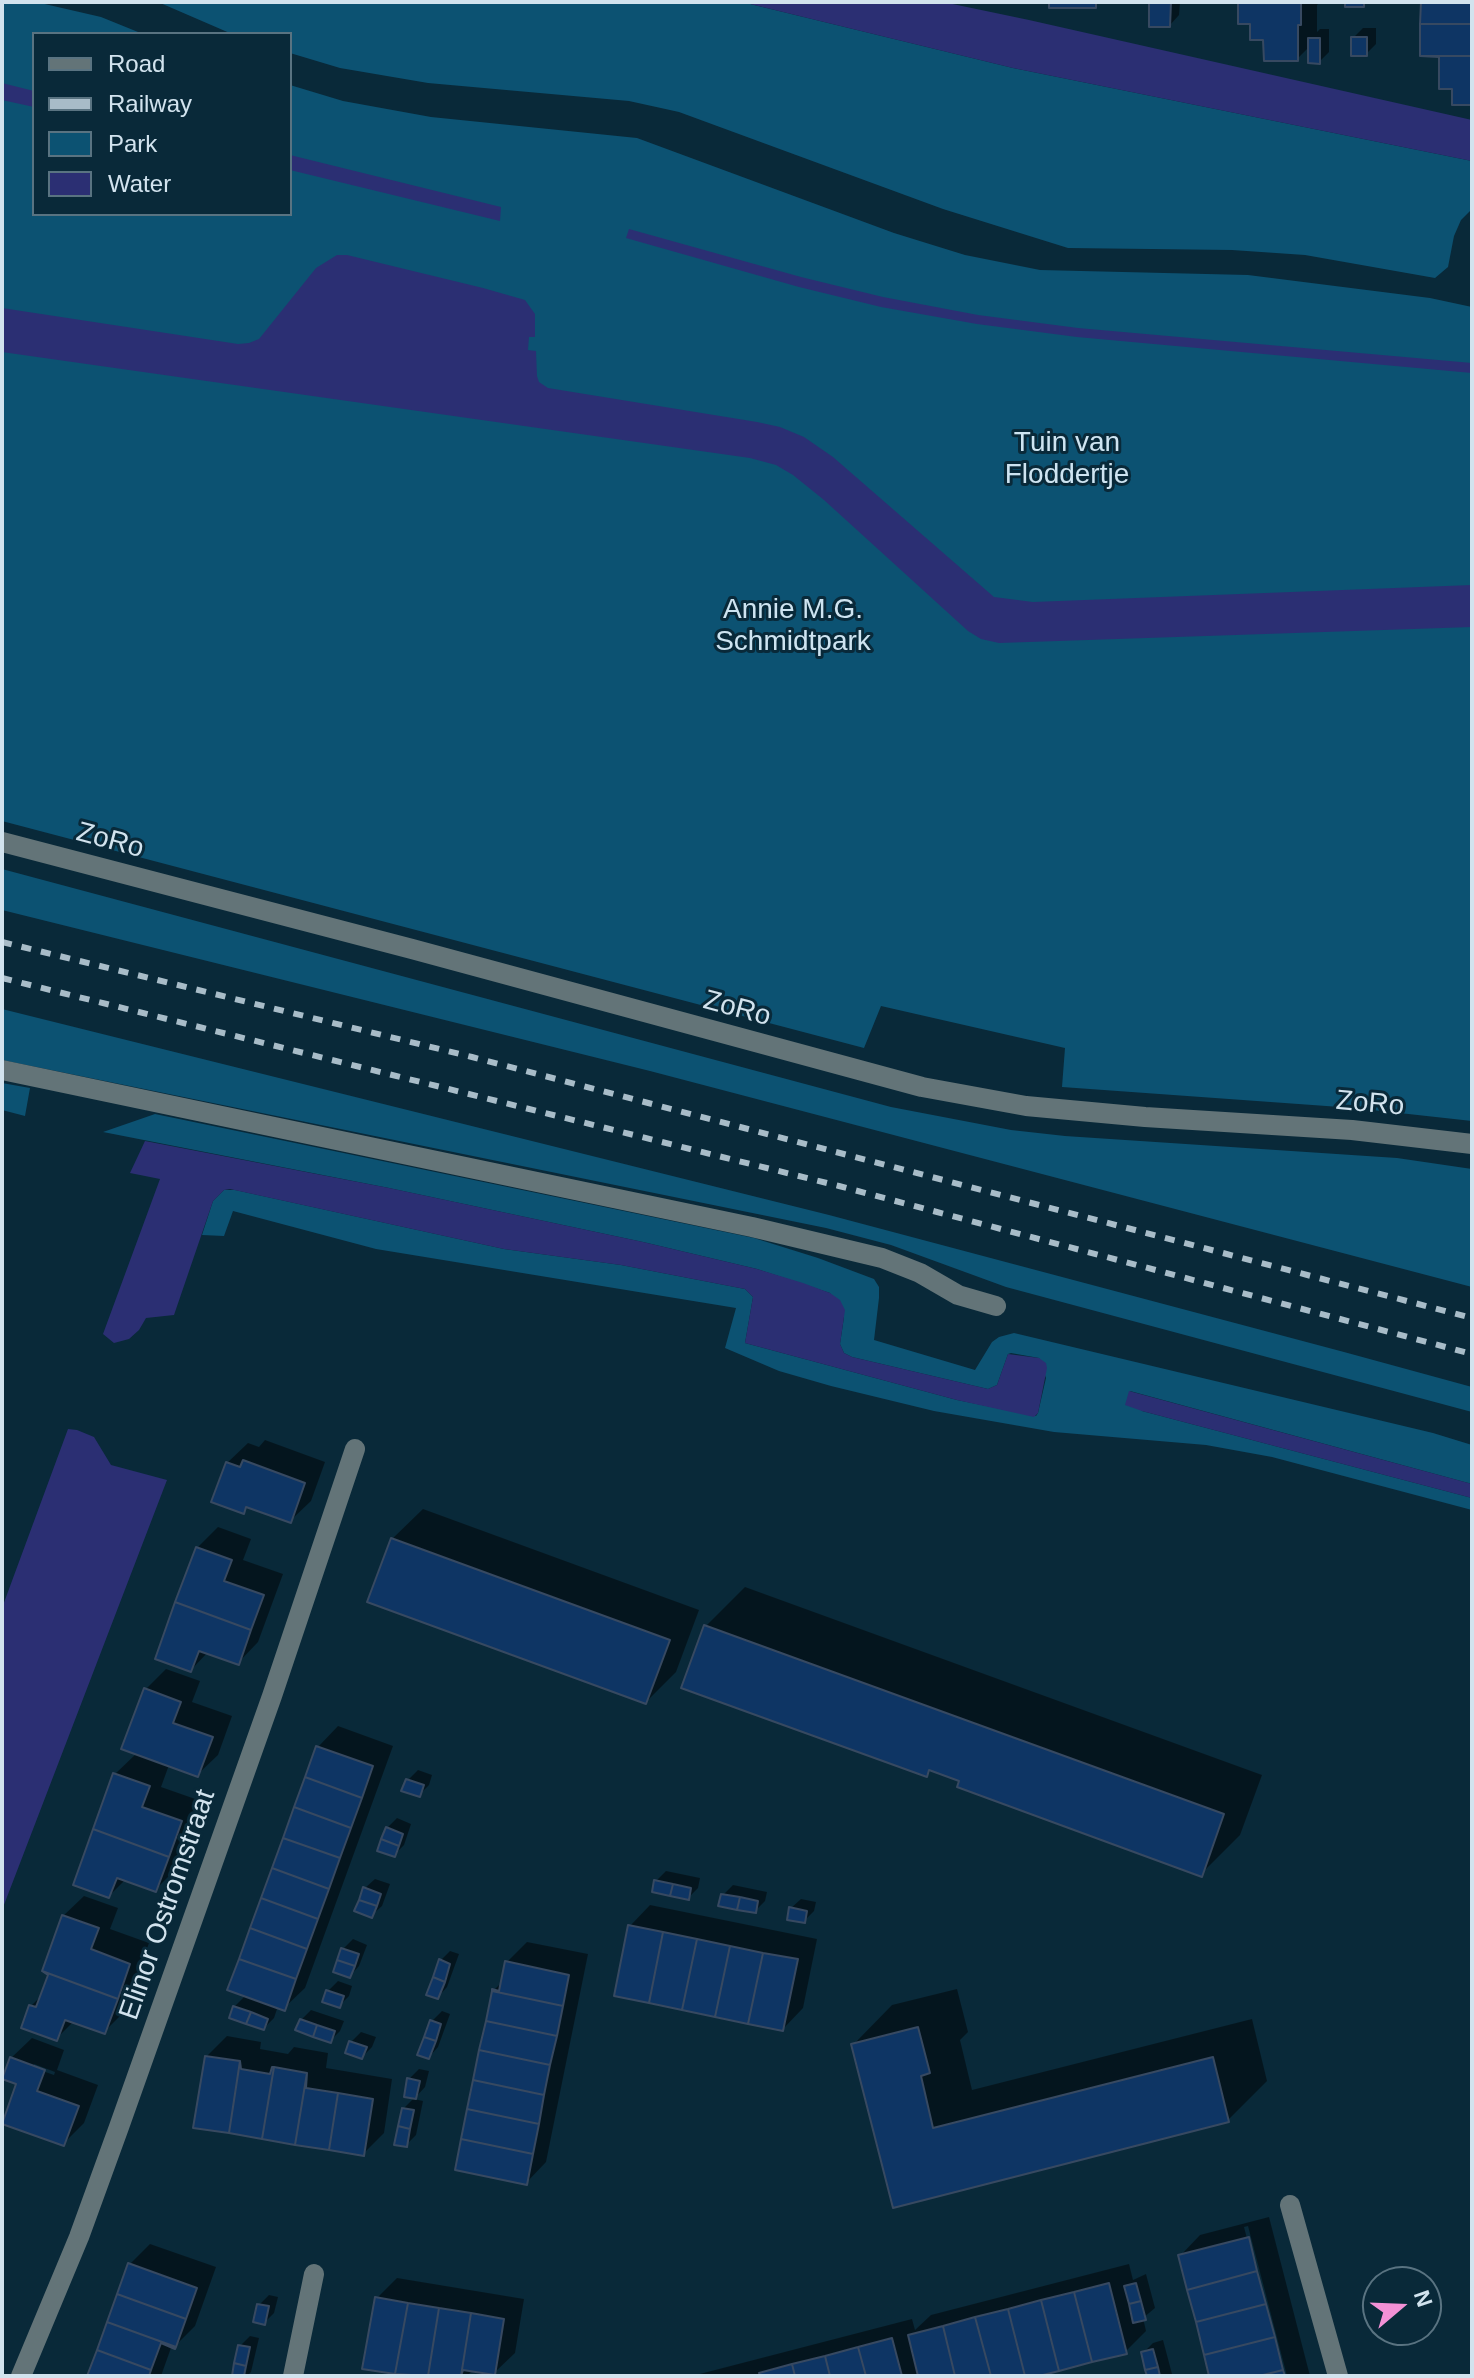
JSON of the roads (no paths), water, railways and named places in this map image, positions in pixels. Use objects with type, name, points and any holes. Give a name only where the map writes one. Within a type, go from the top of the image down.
[{"type":"street","name":"ZoRo","points":[[2,842],[922,1087],[1040,1107],[1364,1131],[1472,1144]]},
{"type":"street","points":[[2,1070],[752,1227],[882,1258],[920,1273],[958,1295],[996,1306]]},
{"type":"street","name":"Elinor Ostromstraat","points":[[21,2376],[79,2237],[119,2127],[272,1696],[355,1449]]},
{"type":"street","points":[[1290,2205],[1338,2376]]},
{"type":"street","points":[[293,2376],[314,2274]]},
{"type":"water","points":[[742,2],[943,2],[1029,20],[1472,120],[1472,161],[1013,68]]},
{"type":"water","points":[[2,83],[32,90],[32,107],[2,100]]},
{"type":"water","points":[[292,155],[501,207],[500,221],[292,170]]},
{"type":"water","points":[[629,229],[801,277],[978,315],[1078,328],[1472,363],[1472,373],[1077,337],[977,324],[881,307],[799,287],[626,238]]},
{"type":"water","points":[[337,255],[525,300],[535,314],[535,337],[529,337],[528,350],[536,351],[537,376],[539,382],[548,388],[757,422],[804,437],[833,457],[994,597],[1033,602],[1472,585],[1472,627],[999,643],[981,639],[968,631],[824,500],[776,465],[750,458],[2,352],[2,308],[238,344],[249,343],[259,339],[316,268]]},
{"type":"water","points":[[145,1141],[389,1188],[643,1242],[803,1283],[840,1300],[845,1310],[840,1344],[844,1353],[852,1357],[988,1389],[997,1385],[1008,1354],[1039,1358],[1047,1368],[1038,1413],[1034,1417],[957,1400],[745,1343],[753,1297],[745,1289],[621,1265],[504,1249],[230,1189],[224,1190],[213,1201],[174,1315],[146,1318],[129,1339],[114,1343],[103,1334],[160,1179],[130,1173]]},
{"type":"water","points":[[1129,1391],[1472,1484],[1472,1498],[1142,1411],[1125,1405]]},
{"type":"water","points":[[68,1429],[94,1437],[111,1465],[167,1480],[2,1910],[2,1608]]},
{"type":"railway","points":[[2,942],[472,1057],[1472,1318]]},
{"type":"railway","points":[[2,978],[839,1186],[1472,1354]]},
{"type":"park label","name":"Tuin van Floddertje","points":[[1067,459]]},
{"type":"park label","name":"Annie M.G. Schmidtpark","points":[[793,626]]}]
